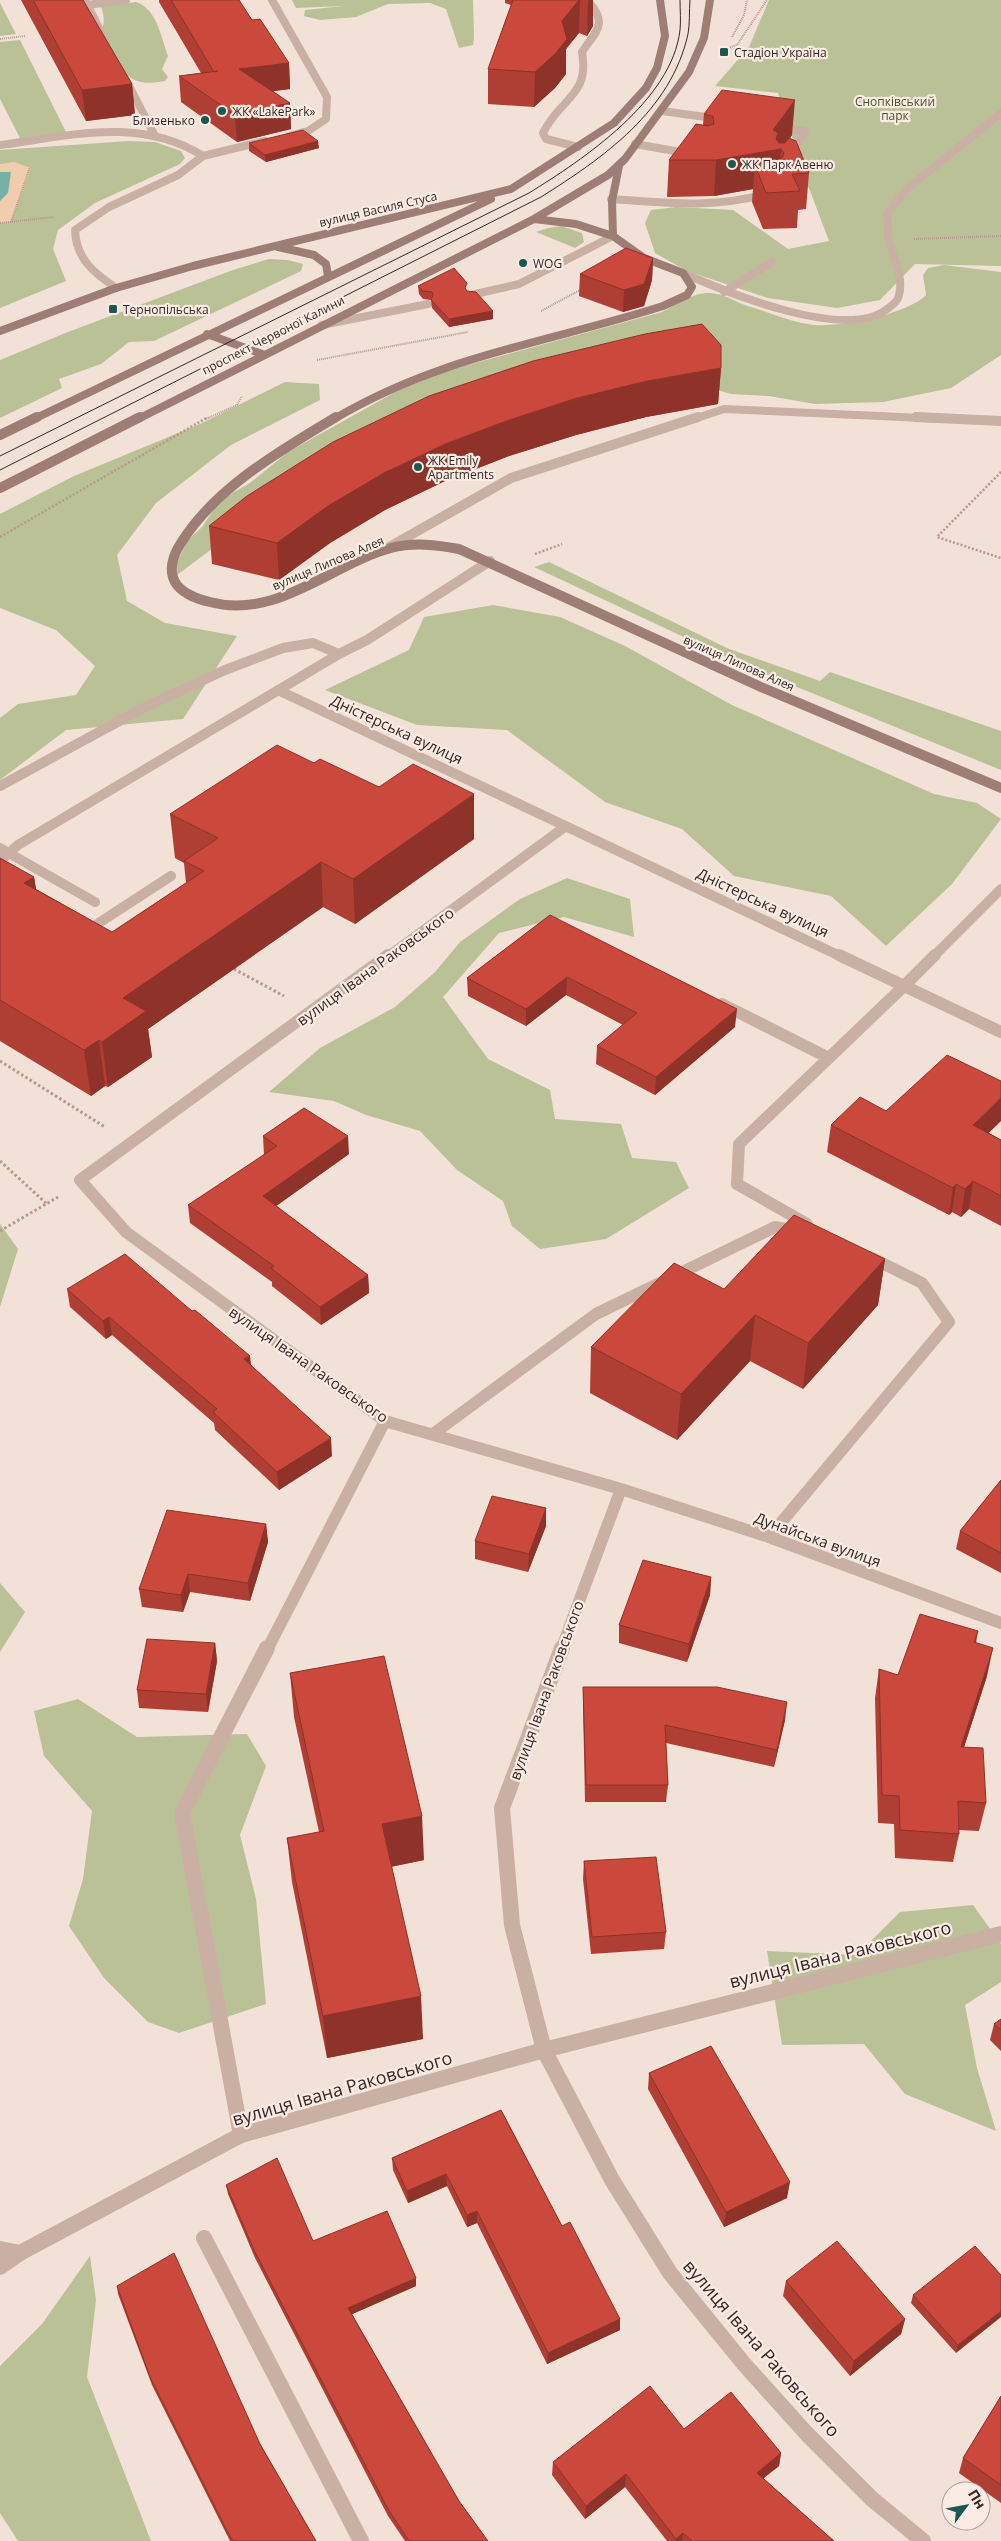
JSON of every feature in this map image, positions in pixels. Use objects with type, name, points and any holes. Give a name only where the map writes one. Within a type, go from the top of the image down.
[{"type":"main road","name":"вулиця Василя Стуса","points":[[0,331],[116,288],[268,246],[511,189],[614,124],[646,88],[657,68],[665,36],[660,0]]},
{"type":"main road","points":[[613,236],[610,217],[611,200],[619,166],[679,89],[692,67],[710,18],[710,0]]},
{"type":"main road","name":"проспект Червоної Калини","points":[[0,488],[262,354],[534,219],[619,166]]},
{"type":"main road","name":"проспект Червоної Калини","points":[[0,435],[511,189]]},
{"type":"main road","points":[[534,219],[576,224],[613,236],[644,258],[683,274]]},
{"type":"main road","points":[[268,246],[314,255],[326,264],[328,276]]},
{"type":"main road","name":"вулиця Липова Алея","points":[[683,274],[692,287],[688,294],[674,302],[486,352],[436,369],[399,384],[328,422],[266,462],[212,505],[186,534],[174,556],[171,575],[177,585],[187,594],[207,602],[226,606],[255,605],[288,594],[384,550],[419,544],[434,544],[459,549],[490,561],[762,688],[1001,788]]},
{"type":"main road","points":[[207,334],[262,354]]},
{"type":"street","points":[[109,48],[86,2],[126,0]]},
{"type":"street","points":[[272,0],[328,97],[326,119],[308,131],[280,138]]},
{"type":"street","points":[[578,148],[546,139],[543,133],[547,123],[556,112],[583,86],[587,74],[582,52],[597,34],[599,22],[592,4],[588,0]]},
{"type":"street","points":[[123,74],[154,134]]},
{"type":"street","points":[[662,111],[726,120]]},
{"type":"street","points":[[683,274],[724,292],[806,316],[857,322],[873,318],[886,311],[898,301],[901,284],[895,266],[894,249],[889,239],[887,213],[908,188],[1001,113]]},
{"type":"street","points":[[765,126],[805,131],[782,169]]},
{"type":"street","points":[[0,145],[95,134],[154,134],[194,148],[203,156]]},
{"type":"street","points":[[116,288],[88,267],[76,251],[75,230],[103,210],[174,177],[200,161],[203,156],[270,140]]},
{"type":"street","points":[[635,144],[698,155]]},
{"type":"street","points":[[611,200],[684,204],[732,202],[761,196],[776,190]]},
{"type":"street","points":[[471,295],[520,284],[613,236]]},
{"type":"street","points":[[724,292],[772,262]]},
{"type":"street","points":[[320,326],[428,304]]},
{"type":"street","points":[[384,550],[511,478],[724,409],[1001,421]]},
{"type":"street","points":[[0,860],[18,845],[339,654],[367,640],[490,561]]},
{"type":"street","points":[[0,786],[143,708],[225,670],[283,648],[313,643],[339,654]]},
{"type":"street","name":"Дністерська вулиця","points":[[278,690],[1001,1032]]},
{"type":"street","name":"вулиця Івана Раковського","points":[[566,826],[80,1180],[126,1232],[385,1421],[621,1489],[502,1808],[512,1925],[544,2050],[612,2180],[670,2273],[744,2364],[806,2434],[872,2499],[923,2541]]},
{"type":"street","points":[[0,848],[95,902]]},
{"type":"street","points":[[71,920],[88,930],[171,876]]},
{"type":"street","points":[[433,1434],[596,1314],[775,1227],[820,1233],[737,1184],[739,1144],[905,985],[1001,888]]},
{"type":"street","points":[[714,1000],[829,1058]]},
{"type":"street","points":[[769,1537],[949,1322],[922,1283],[854,1249]]},
{"type":"street","points":[[241,2135],[182,1813],[385,1421]]},
{"type":"street","name":"Дунайська вулиця","points":[[621,1489],[769,1537],[1001,1623]]},
{"type":"street","name":"вулиця Івана Раковського","points":[[0,2267],[20,2253],[241,2135],[544,2050],[1001,1934]]},
{"type":"street","points":[[204,2238],[361,2541]]},
{"type":"street","points":[[0,2248],[20,2253]]},
{"type":"path","points":[[746,0],[747,6],[740,24],[725,49],[737,45],[767,0]]},
{"type":"path","points":[[0,39],[24,36]]},
{"type":"path","points":[[11,222],[32,168],[22,165]]},
{"type":"path","points":[[0,223],[48,218]]},
{"type":"path","points":[[889,239],[1001,236]]},
{"type":"path","points":[[313,360],[434,337]]},
{"type":"path","points":[[0,537],[216,413],[237,405],[245,388]]},
{"type":"path","points":[[1001,472],[937,537],[1001,558]]},
{"type":"path","points":[[234,969],[313,1012]]},
{"type":"path","points":[[0,1061],[83,1113]]},
{"type":"path","points":[[0,1161],[48,1205],[0,1231]]},
{"type":"green space","points":[[292,0],[473,0],[473,45],[459,48],[446,9],[430,3],[388,4],[356,17],[320,20],[304,16],[305,10],[344,6],[296,8]]},
{"type":"green space","name":"Снопківський парк","points":[[769,0],[1001,0],[1001,266],[915,264],[880,300],[837,308],[768,298],[687,271],[655,253],[645,223],[651,210],[676,207],[733,210],[788,249],[829,241],[809,188],[800,177],[803,171],[778,93],[715,86],[749,47]]},
{"type":"green space","points":[[136,2],[154,17],[160,32],[168,56],[162,69],[168,77],[165,81],[146,83],[132,79],[122,69],[104,39],[104,16],[101,7]]},
{"type":"green space","points":[[0,3],[16,34],[0,36]]},
{"type":"green space","points":[[20,40],[67,134],[21,140],[0,99],[0,42]]},
{"type":"green space","points":[[128,141],[155,142],[181,151],[185,158],[180,164],[95,203],[58,230],[53,249],[66,281],[0,308],[0,201],[8,193],[11,172],[0,172],[0,150]]},
{"type":"green space","points":[[561,226],[582,233],[584,242],[575,248],[536,232]]},
{"type":"green space","points":[[269,259],[288,260],[303,264],[301,271],[154,341],[129,342],[101,364],[59,379],[62,388],[0,418],[0,360],[68,332],[233,270]]},
{"type":"green space","points":[[944,265],[1001,272],[1001,355],[951,388],[883,402],[815,404],[769,396],[731,394],[707,387],[257,515],[177,575],[176,564],[188,540],[202,527],[214,509],[229,495],[250,483],[288,452],[397,391],[446,371],[662,312],[690,297],[708,293],[725,296],[746,305],[806,324],[840,324],[873,318],[905,308],[917,302],[926,295],[923,275],[928,268]]},
{"type":"green space","points":[[285,382],[319,384],[320,400],[231,445],[156,503],[117,555],[127,601],[165,623],[237,636],[183,719],[66,730],[0,780],[0,718],[18,704],[76,695],[95,666],[56,630],[0,608],[0,514],[74,476],[200,424]]},
{"type":"green space","points":[[549,562],[729,649],[820,681],[830,672],[1001,731],[1001,770],[748,667],[534,567]]},
{"type":"green space","points":[[493,605],[560,617],[625,646],[732,705],[934,794],[977,803],[1001,819],[952,884],[886,946],[831,896],[734,876],[682,829],[605,802],[507,730],[417,725],[325,690],[409,650],[424,617]]},
{"type":"green space","points":[[567,878],[630,899],[634,937],[564,917],[499,933],[443,997],[488,1059],[550,1090],[555,1119],[621,1124],[632,1158],[676,1162],[689,1188],[606,1239],[540,1249],[512,1226],[503,1201],[457,1170],[420,1131],[366,1115],[334,1101],[269,1092],[320,1048],[395,1007],[435,972],[460,942],[520,899]]},
{"type":"green space","points":[[0,1224],[18,1249],[0,1307]]},
{"type":"green space","points":[[0,1583],[25,1612],[0,1652]]},
{"type":"green space","points":[[78,1699],[137,1737],[247,1734],[266,1766],[240,1835],[256,1899],[266,2004],[179,2033],[148,2022],[104,1978],[69,1926],[83,1879],[92,1811],[44,1756],[34,1711]]},
{"type":"green space","points":[[973,1905],[1001,1944],[1001,1982],[965,2005],[977,2068],[996,2131],[905,2094],[864,2044],[782,2045],[767,1951],[857,1955],[900,1912]]},
{"type":"green space","points":[[90,2256],[96,2300],[87,2377],[151,2541],[18,2541],[0,2513],[0,2366],[42,2324]]},
{"type":"sand","points":[[14,162],[31,168],[11,222],[0,223],[0,201],[8,193],[11,172],[0,172],[0,164]]},
{"type":"water","points":[[0,172],[11,172],[8,193],[0,201]]},
{"type":"building","points":[[33,0],[83,0],[132,84],[82,90]]},
{"type":"building","points":[[171,0],[239,0],[252,20],[260,19],[289,63],[239,69],[290,103],[235,115],[179,76],[214,72]]},
{"type":"building","points":[[513,0],[579,0],[562,21],[567,39],[555,54],[535,72],[488,69]]},
{"type":"building","points":[[722,90],[795,100],[773,130],[778,133],[776,139],[779,143],[785,143],[789,138],[796,141],[809,173],[792,174],[800,191],[766,193],[755,165],[782,158],[784,153],[781,149],[716,160],[669,160],[696,124],[708,126],[714,124],[713,116],[704,114]]},
{"type":"building","points":[[303,130],[318,141],[265,155],[249,143]]},
{"type":"building","points":[[626,248],[653,258],[644,284],[624,290],[580,274]]},
{"type":"building","points":[[454,268],[467,283],[465,288],[467,291],[476,292],[493,311],[449,319],[431,300],[432,292],[423,291],[418,286]]},
{"type":"building","points":[[702,324],[721,345],[721,368],[647,381],[577,398],[509,420],[445,444],[384,473],[328,506],[277,543],[209,526],[247,496],[333,442],[429,396],[533,361],[645,334]]},
{"type":"building","points":[[277,745],[314,763],[320,759],[379,787],[413,764],[474,794],[353,879],[321,862],[123,998],[146,1011],[102,1042],[99,1040],[84,1050],[0,1000],[0,858],[34,877],[24,883],[112,932],[204,871],[184,861],[218,838],[170,814]]},
{"type":"building","points":[[550,915],[737,1009],[656,1077],[597,1046],[637,1013],[567,977],[526,1009],[467,978]]},
{"type":"building","points":[[947,1055],[1001,1081],[1001,1098],[973,1125],[1001,1140],[1001,1196],[973,1181],[965,1189],[956,1184],[953,1188],[831,1125],[860,1097],[886,1111]]},
{"type":"building","points":[[304,1108],[348,1136],[263,1196],[368,1275],[320,1307],[271,1268],[274,1266],[188,1205],[277,1146],[263,1136]]},
{"type":"building","points":[[794,1215],[885,1259],[808,1343],[755,1315],[681,1394],[591,1347],[674,1263],[724,1289]]},
{"type":"building","points":[[125,1254],[192,1311],[195,1310],[250,1356],[244,1359],[331,1438],[277,1472],[213,1412],[217,1409],[109,1317],[103,1321],[67,1289]]},
{"type":"building","points":[[1001,1480],[1001,1553],[960,1531]]},
{"type":"building","points":[[492,1496],[546,1508],[529,1554],[475,1541]]},
{"type":"building","points":[[167,1510],[266,1524],[248,1583],[188,1574],[181,1595],[139,1589]]},
{"type":"building","points":[[643,1560],[711,1577],[689,1644],[619,1625]]},
{"type":"building","points":[[920,1614],[978,1631],[974,1642],[993,1648],[961,1747],[983,1748],[986,1803],[958,1801],[959,1834],[900,1830],[899,1796],[882,1795],[879,1669],[898,1675]]},
{"type":"building","points":[[147,1639],[215,1643],[206,1694],[137,1690]]},
{"type":"building","points":[[384,1656],[422,1816],[382,1824],[421,1996],[323,2016],[287,1838],[324,1831],[290,1673]]},
{"type":"building","points":[[583,1687],[717,1687],[787,1702],[777,1750],[665,1725],[668,1785],[586,1785]]},
{"type":"building","points":[[656,1857],[666,1932],[592,1937],[584,1861]]},
{"type":"building","points":[[1001,2019],[1001,2030],[994,2024]]},
{"type":"building","points":[[711,2046],[790,2182],[726,2212],[649,2073]]},
{"type":"building","points":[[501,2110],[562,2226],[570,2222],[620,2319],[548,2353],[477,2211],[467,2215],[446,2174],[407,2191],[392,2158]]},
{"type":"building","points":[[277,2158],[313,2241],[387,2211],[416,2278],[348,2308],[459,2501],[488,2541],[409,2541],[388,2509],[254,2250],[226,2185]]},
{"type":"building","points":[[837,2241],[905,2319],[854,2361],[786,2281]]},
{"type":"building","points":[[975,2246],[1001,2275],[1001,2311],[958,2345],[913,2295]]},
{"type":"building","points":[[174,2253],[260,2444],[316,2541],[233,2541],[150,2377],[117,2286]]},
{"type":"building","points":[[650,2386],[684,2429],[731,2392],[781,2453],[757,2473],[834,2541],[692,2541],[683,2533],[676,2539],[626,2474],[586,2506],[553,2462]]},
{"type":"building","points":[[1001,2396],[1001,2485],[963,2458]]},
{"type":"tram line","points":[[0,456],[529,193],[575,163],[622,125],[661,80],[673,56],[680,30],[680,0]]},
{"type":"tram line","points":[[0,470],[541,197],[588,166],[631,130],[667,86],[679,62],[688,34],[690,0]]},
{"type":"place","name":"Стадіон Україна","points":[[724,52]]},
{"type":"place","name":"ЖК «LakePark»","points":[[222,111]]},
{"type":"place","name":"Близенько","points":[[205,120]]},
{"type":"place","name":"ЖК Парк Авеню","points":[[732,164]]},
{"type":"place","name":"WOG","points":[[523,263]]},
{"type":"place","name":"Тернопільська","points":[[113,309]]},
{"type":"place","name":"ЖК Emily Apartments","points":[[418,467]]}]
